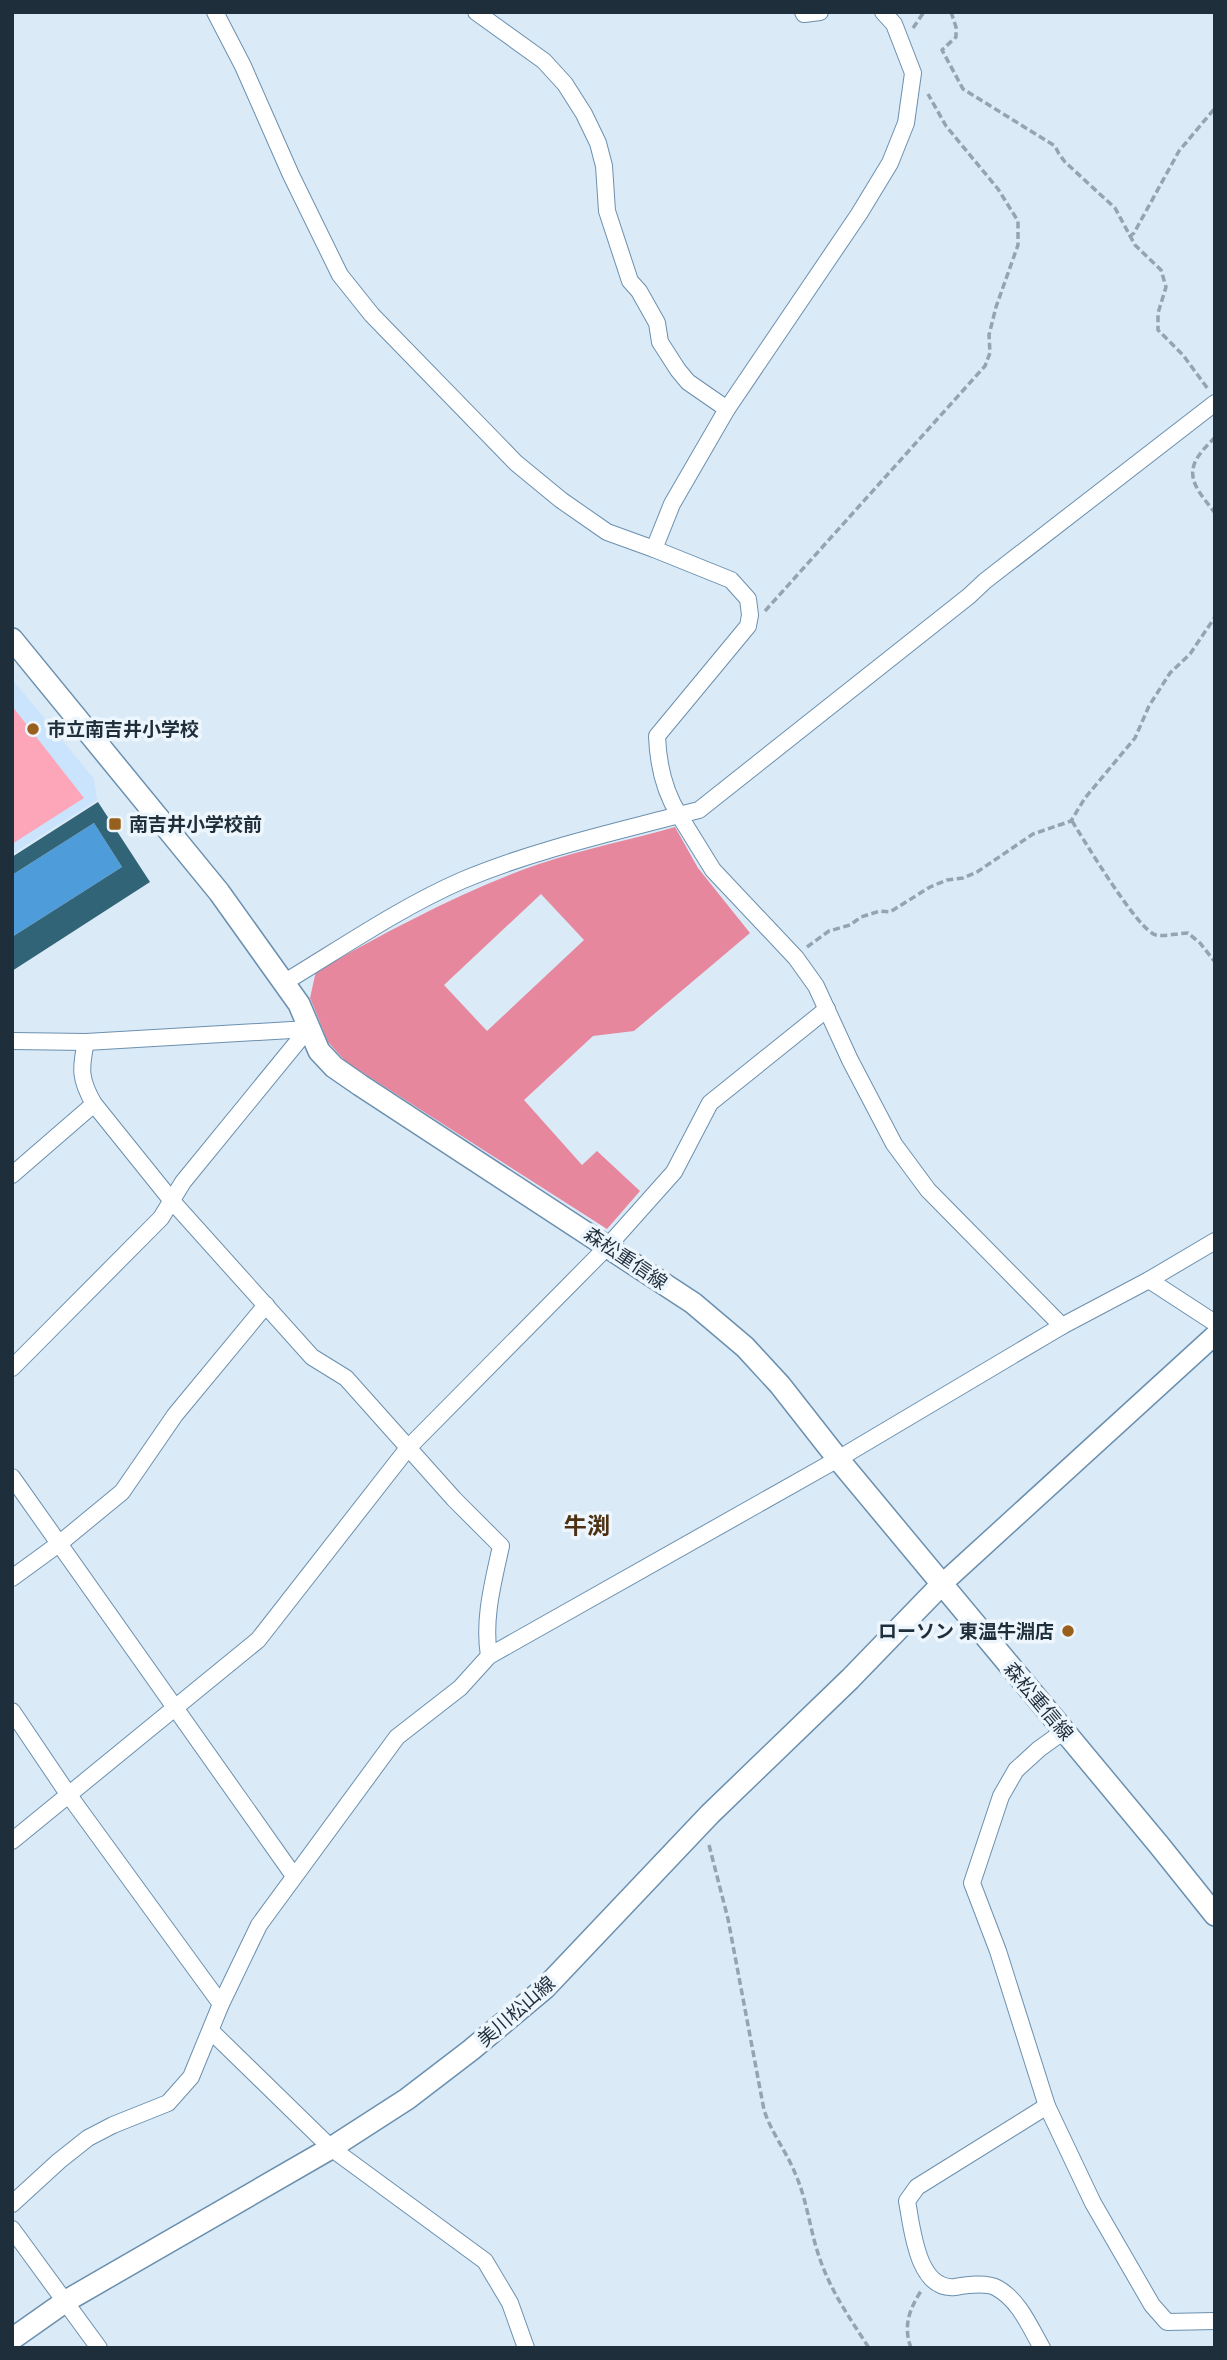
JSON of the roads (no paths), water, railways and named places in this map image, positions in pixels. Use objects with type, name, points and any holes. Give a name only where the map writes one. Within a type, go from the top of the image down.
[{"type":"main road","name":"森松重信線","points":[[12,639],[219,892],[285,982],[299,1004],[319,1051],[334,1067],[608,1245],[693,1303],[745,1347],[780,1385],[838,1459],[1215,1915]]},
{"type":"main road","name":"美川松山線","points":[[12,2339],[66,2301],[331,2148],[407,2099],[471,2050],[545,1988],[702,1823],[850,1679],[942,1584]]},
{"type":"street","points":[[215,12],[243,66],[291,175],[340,275],[372,314],[516,463],[552,493],[607,532],[731,580],[748,599],[748,626],[657,736],[658,761],[672,804],[713,870],[796,958],[816,986],[850,1060],[901,1153],[929,1190],[1062,1326]]},
{"type":"street","points":[[476,12],[544,61],[565,84],[584,114],[598,143],[604,166],[607,211],[630,281],[639,291],[657,323],[660,342],[678,370],[688,382],[727,409]]},
{"type":"street","points":[[803,12],[821,12]]},
{"type":"street","points":[[654,549],[672,504],[727,409],[859,214],[890,163],[906,123],[913,73],[894,24],[883,12]]},
{"type":"street","points":[[285,982],[404,910],[462,881],[537,853],[699,810],[970,596],[1212,397]]},
{"type":"street","points":[[12,1841],[258,1640],[408,1448],[608,1245],[674,1172],[710,1103],[827,1009]]},
{"type":"street","points":[[12,1041],[86,1042],[308,1029]]},
{"type":"street","points":[[12,1368],[161,1218],[183,1182],[308,1029]]},
{"type":"street","points":[[86,1042],[80,1069],[86,1090],[94,1104],[172,1200],[312,1357],[346,1378],[501,1546],[489,1601],[486,1637],[489,1656]]},
{"type":"street","points":[[12,1175],[94,1104]]},
{"type":"street","points":[[12,2204],[88,2138],[168,2103],[191,2077],[221,2004],[259,1925],[397,1737],[460,1688],[489,1656],[838,1459],[1062,1326],[1215,1241]]},
{"type":"street","points":[[1149,1280],[1215,1323]]},
{"type":"street","points":[[12,1578],[122,1492],[175,1415],[266,1305]]},
{"type":"street","points":[[942,1584],[1215,1335]]},
{"type":"street","points":[[12,1477],[294,1876]]},
{"type":"street","points":[[12,1711],[68,1794],[221,2004]]},
{"type":"street","points":[[1065,1731],[1039,1749],[1016,1770],[1001,1796],[972,1883],[998,1951],[1047,2106],[1093,2203],[1152,2305],[1167,2322],[1215,2321]]},
{"type":"street","points":[[211,2031],[331,2148],[485,2261],[510,2303],[526,2348]]},
{"type":"street","points":[[1042,2348],[1015,2302],[996,2287],[974,2284],[948,2287],[932,2280],[922,2264],[915,2243],[907,2201],[917,2187],[1047,2106]]},
{"type":"street","points":[[12,2229],[99,2348]]},
{"type":"water","points":[[94,823],[122,867],[12,937],[12,875]]},
{"type":"place","name":"市立南吉井小学校","points":[[33,729]]},
{"type":"place","name":"南吉井小学校前","points":[[115,824]]},
{"type":"place","name":"ローソン 東温牛淵店","points":[[1068,1631]]},
{"type":"district","name":"牛渕","points":[[587,1525]]}]
